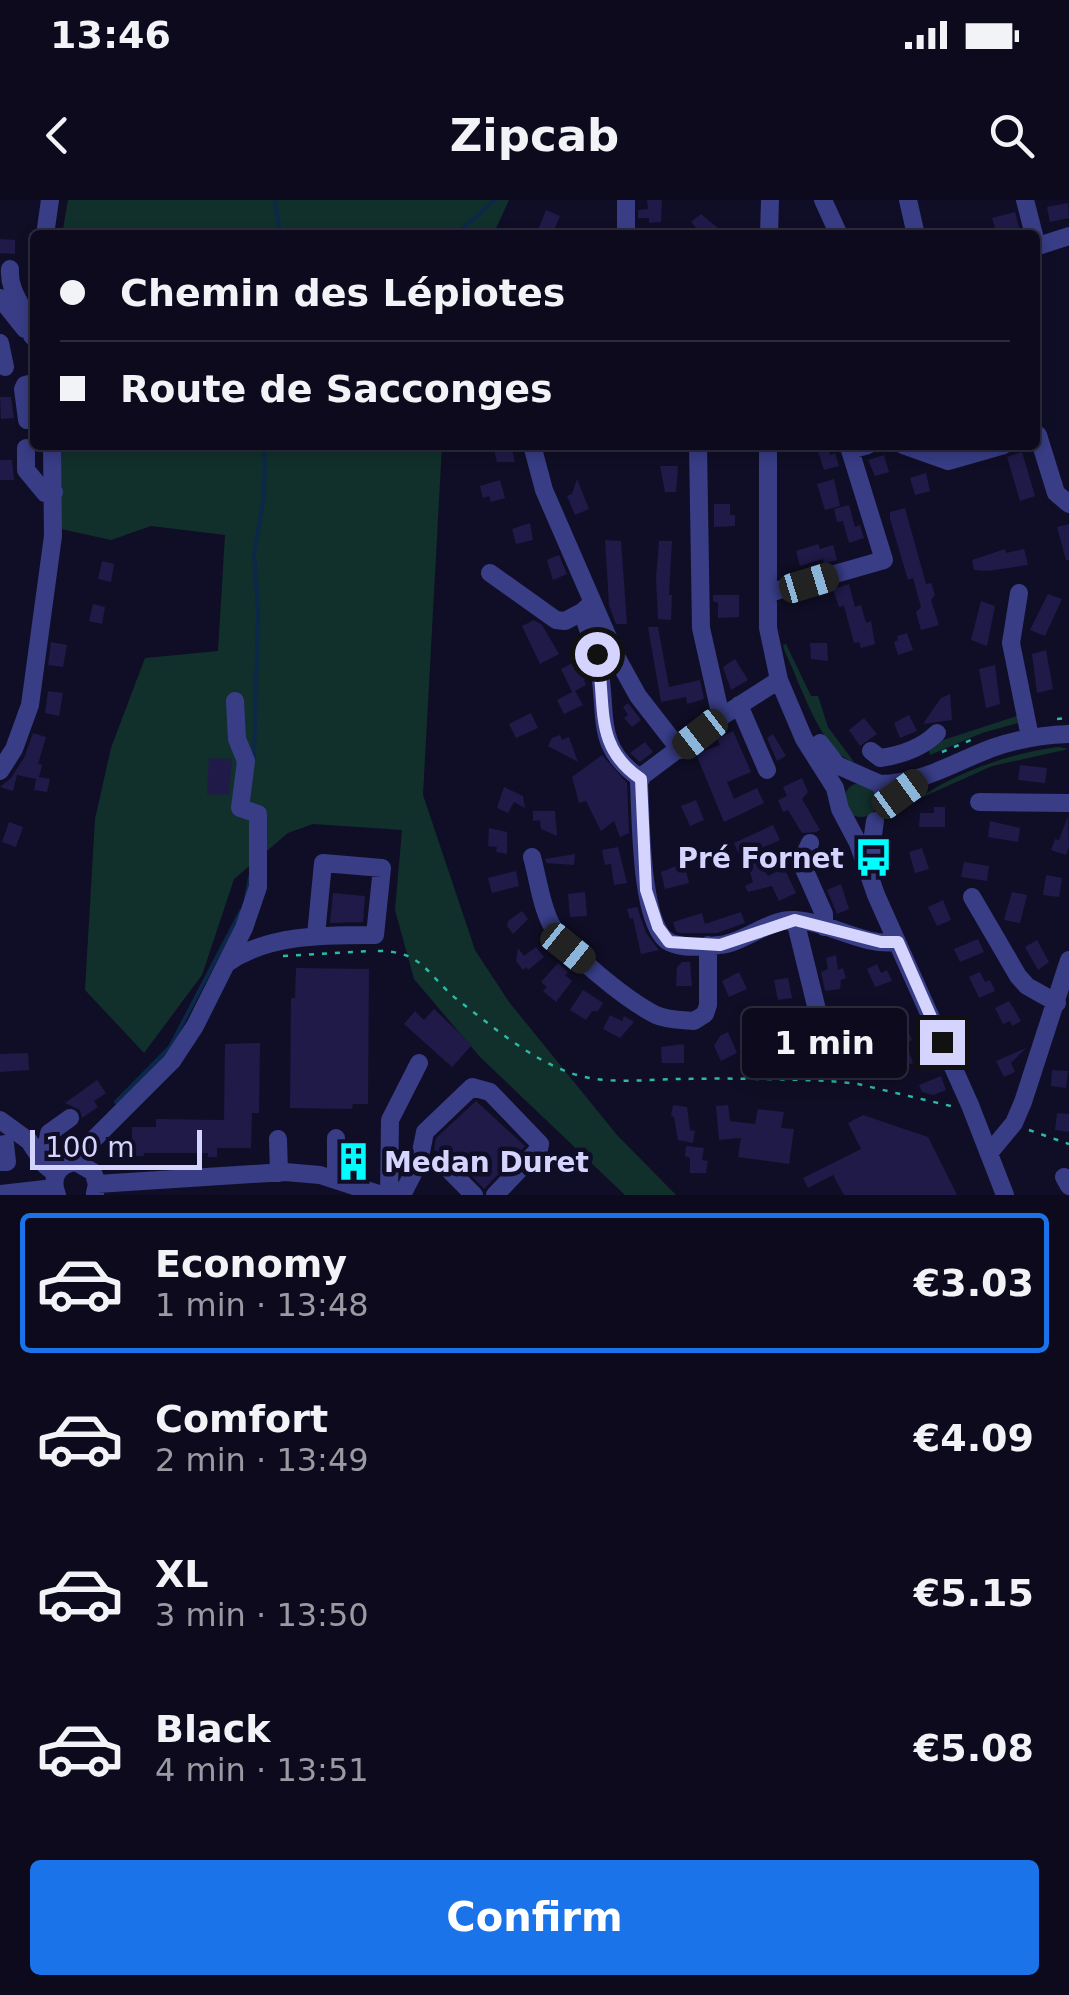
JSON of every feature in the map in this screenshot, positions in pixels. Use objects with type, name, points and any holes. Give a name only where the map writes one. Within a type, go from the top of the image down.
[{"type":"street","points":[[626,200],[626,230]]},
{"type":"street","points":[[769,230],[770,200]]},
{"type":"street","points":[[823,200],[837,230]]},
{"type":"street","points":[[908,200],[915,230]]},
{"type":"street","points":[[1025,200],[1032,230]]},
{"type":"street","points":[[45,230],[48,202]]},
{"type":"street","points":[[1040,240],[1069,236]]},
{"type":"street","points":[[10,269],[11,288],[30,320]]},
{"type":"street","points":[[0,298],[30,333]]},
{"type":"street","points":[[0,330],[18,321]]},
{"type":"street","points":[[0,343],[5,367]]},
{"type":"street","points":[[26,420],[23,389],[26,384],[30,386]]},
{"type":"street","points":[[1040,441],[1056,493],[1069,504]]},
{"type":"street","points":[[26,448],[26,470],[45,493],[54,492]]},
{"type":"street","points":[[0,771],[14,749],[30,705],[54,536],[52,450]]},
{"type":"street","points":[[533,450],[587,608],[601,676],[606,740],[618,760],[641,779],[646,890],[658,927],[669,942],[732,942],[795,920],[881,942],[898,942]]},
{"type":"street","points":[[698,450],[701,628],[722,717]]},
{"type":"street","points":[[768,450],[768,628],[804,738],[830,777],[970,1105],[1004,1166],[1006,1195]]},
{"type":"street","points":[[771,585],[884,560],[850,450]]},
{"type":"street","points":[[917,450],[948,461],[986,450]]},
{"type":"street","points":[[490,572],[556,620],[565,621],[587,608]]},
{"type":"street","points":[[1019,593],[1011,644],[1030,738]]},
{"type":"street","points":[[587,608],[638,696],[680,750]]},
{"type":"street","points":[[641,779],[739,705],[786,679]]},
{"type":"street","points":[[786,679],[837,764],[880,784],[928,776],[994,747],[1069,734]]},
{"type":"street","points":[[76,1162],[172,1061],[227,964],[258,887],[260,855],[250,811],[240,808],[246,761],[237,738],[234,701]]},
{"type":"street","points":[[739,705],[767,770]]},
{"type":"street","points":[[871,751],[880,758],[919,745],[937,732]]},
{"type":"street","points":[[919,745],[928,776]]},
{"type":"street","points":[[841,808],[858,824],[880,815],[928,776]]},
{"type":"street","points":[[841,808],[845,785],[860,777]]},
{"type":"street","points":[[880,784],[887,800],[872,842],[884,887],[993,1146]]},
{"type":"street","points":[[979,802],[1069,802]]},
{"type":"street","points":[[810,844],[801,862],[824,914],[824,928]]},
{"type":"street","points":[[532,857],[548,919],[568,948],[636,1003],[660,1017],[694,1021],[705,1014],[708,945]]},
{"type":"street","points":[[227,964],[255,949],[316,936],[375,935],[382,868],[324,863],[316,936]]},
{"type":"street","points":[[972,897],[1018,976],[1027,986],[1058,1004]]},
{"type":"street","points":[[795,920],[818,1014]]},
{"type":"street","points":[[993,1146],[1014,1123],[1058,1004],[1069,960]]},
{"type":"street","points":[[56,1186],[64,1165],[76,1162],[89,1166],[95,1190],[279,1173],[336,1179],[386,1195],[390,1120],[419,1063]]},
{"type":"street","points":[[402,1195],[419,1162],[425,1132],[464,1092],[480,1088],[490,1092],[540,1144],[495,1195]]},
{"type":"street","points":[[37,1152],[47,1145],[49,1132],[70,1118]]},
{"type":"street","points":[[0,1120],[22,1134],[56,1186]]},
{"type":"street","points":[[336,1138],[336,1179]]},
{"type":"street","points":[[278,1139],[279,1173]]},
{"type":"street","points":[[0,1145],[5,1144],[7,1162],[0,1162]]},
{"type":"street","points":[[419,1162],[446,1168],[470,1194]]},
{"type":"street","points":[[0,1194],[56,1186]]},
{"type":"path","points":[[272,957],[371,950],[409,955],[424,964],[468,1008],[546,1062],[578,1076],[624,1080],[830,1080],[957,1108],[970,1105]]},
{"type":"path","points":[[1014,1123],[1069,1144]]},
{"type":"green space","points":[[68,200],[509,200],[495,230],[63,230]]},
{"type":"green space","points":[[61,450],[442,450],[423,795],[475,950],[509,1002],[617,1135],[676,1195],[625,1195],[480,1057],[414,979],[395,910],[402,830],[313,824],[288,833],[234,879],[202,975],[144,1053],[85,990],[95,819],[111,748],[145,658],[218,651],[225,535],[151,526],[111,540],[61,529]]},
{"type":"green space","points":[[786,644],[811,696],[818,696],[828,727],[854,762],[842,756],[822,731],[785,652]]},
{"type":"green space","points":[[1017,716],[1018,723],[930,755],[928,745]]},
{"type":"green space","points":[[1058,747],[1069,749],[992,766],[914,801],[983,766]]},
{"type":"green space","points":[[861,783],[873,788],[878,800],[873,812],[861,817],[849,812],[844,800],[849,788]]},
{"type":"building","points":[[647,200],[662,200],[661,222],[649,223],[649,218],[638,218],[638,210],[648,209]]},
{"type":"building","points":[[1068,203],[1069,218],[1050,222],[1047,207]]},
{"type":"building","points":[[546,210],[560,216],[554,230],[538,230]]},
{"type":"building","points":[[1015,212],[1020,230],[996,230],[992,218]]},
{"type":"building","points":[[701,214],[718,228],[698,230],[691,222]]},
{"type":"building","points":[[0,239],[15,240],[15,254],[0,253]]},
{"type":"building","points":[[0,397],[11,397],[14,418],[1,419]]},
{"type":"building","points":[[494,450],[512,450],[515,462],[497,462]]},
{"type":"building","points":[[818,450],[835,453],[839,466],[824,470]]},
{"type":"building","points":[[1022,452],[1035,496],[1020,501],[1007,457]]},
{"type":"building","points":[[884,455],[889,472],[875,476],[868,460]]},
{"type":"building","points":[[0,460],[12,460],[14,480],[0,480]]},
{"type":"building","points":[[660,466],[678,466],[676,492],[665,492]]},
{"type":"building","points":[[926,473],[930,491],[915,495],[910,478]]},
{"type":"building","points":[[577,479],[589,509],[575,515],[567,496],[572,494]]},
{"type":"building","points":[[834,479],[840,506],[825,510],[817,484]]},
{"type":"building","points":[[500,480],[505,498],[491,502],[489,496],[483,498],[480,486]]},
{"type":"building","points":[[714,504],[730,504],[735,526],[714,527]]},
{"type":"building","points":[[849,505],[855,527],[860,525],[864,538],[849,543],[843,521],[837,522],[834,509]]},
{"type":"building","points":[[905,508],[926,584],[931,583],[935,595],[931,600],[939,625],[921,630],[916,612],[921,607],[913,578],[908,580],[890,519],[890,512]]},
{"type":"building","points":[[530,523],[533,540],[516,544],[512,529]]},
{"type":"building","points":[[1069,524],[1069,560],[1066,560],[1057,527]]},
{"type":"building","points":[[605,540],[621,541],[627,624],[616,624],[609,605]]},
{"type":"building","points":[[659,541],[672,541],[671,620],[658,619]]},
{"type":"building","points":[[818,544],[820,549],[833,545],[837,560],[824,564],[823,559],[800,566],[796,551]]},
{"type":"building","points":[[1005,549],[1006,553],[1024,549],[1028,565],[974,570],[972,560]]},
{"type":"building","points":[[559,555],[567,574],[553,580],[547,560]]},
{"type":"building","points":[[102,561],[114,564],[111,582],[98,579]]},
{"type":"building","points":[[849,584],[855,607],[861,605],[866,623],[871,621],[875,644],[861,648],[859,642],[854,643],[844,606],[839,607],[833,589]]},
{"type":"building","points":[[1048,594],[1062,599],[1045,636],[1030,630]]},
{"type":"building","points":[[713,595],[739,595],[739,617],[718,618],[718,603],[713,601]]},
{"type":"building","points":[[981,601],[995,606],[987,646],[971,640]]},
{"type":"building","points":[[93,604],[105,607],[102,624],[89,621]]},
{"type":"building","points":[[534,620],[542,625],[559,654],[540,664],[522,626]]},
{"type":"building","points":[[648,627],[658,627],[669,687],[700,680],[704,699],[687,704],[686,697],[661,702]]},
{"type":"building","points":[[907,633],[913,650],[898,655],[894,642],[897,636]]},
{"type":"building","points":[[51,642],[67,645],[63,667],[48,665]]},
{"type":"building","points":[[810,643],[827,643],[828,661],[811,659]]},
{"type":"building","points":[[1046,650],[1053,689],[1037,693],[1032,654]]},
{"type":"building","points":[[735,659],[748,680],[731,690],[723,667]]},
{"type":"building","points":[[576,661],[588,677],[584,680],[586,685],[575,691],[583,705],[564,714],[557,700],[572,692],[561,669]]},
{"type":"building","points":[[995,665],[1000,704],[986,708],[979,669]]},
{"type":"building","points":[[48,691],[63,693],[59,716],[45,713]]},
{"type":"building","points":[[950,694],[952,720],[923,724],[941,698]]},
{"type":"building","points":[[628,703],[641,720],[632,727],[624,718],[628,715],[623,707]]},
{"type":"building","points":[[531,713],[538,728],[516,738],[509,724]]},
{"type":"building","points":[[909,715],[917,731],[900,738],[894,723]]},
{"type":"building","points":[[864,718],[877,734],[860,746],[849,730]]},
{"type":"building","points":[[733,731],[751,772],[727,782],[734,799],[757,788],[764,803],[724,822],[696,754],[720,745],[717,739]]},
{"type":"building","points":[[33,733],[46,737],[38,764],[42,765],[39,777],[50,779],[47,792],[34,790],[36,779],[17,775],[13,791],[0,787],[25,756]]},
{"type":"building","points":[[773,734],[786,756],[777,761],[767,738]]},
{"type":"building","points":[[560,735],[562,740],[569,737],[578,762],[548,746],[552,738]]},
{"type":"building","points":[[645,742],[653,752],[640,762],[630,753]]},
{"type":"building","points":[[602,755],[627,783],[629,833],[620,837],[614,821],[601,831],[586,801],[579,803],[572,777]]},
{"type":"building","points":[[209,758],[232,759],[229,795],[207,794]]},
{"type":"building","points":[[1020,765],[1047,768],[1045,783],[1018,780]]},
{"type":"building","points":[[802,778],[808,792],[802,799],[820,830],[816,832],[802,833],[788,810],[783,812],[778,800],[787,796],[783,787]]},
{"type":"building","points":[[504,787],[523,796],[525,808],[514,802],[508,813],[497,808]]},
{"type":"building","points":[[696,800],[704,820],[690,826],[681,806]]},
{"type":"building","points":[[934,807],[945,807],[945,827],[919,827],[920,813],[934,813]]},
{"type":"building","points":[[533,811],[555,811],[557,836],[541,829],[540,820],[533,821]]},
{"type":"building","points":[[1068,816],[1069,847],[1066,855],[1051,850]]},
{"type":"building","points":[[990,821],[1020,828],[1018,842],[988,837]]},
{"type":"building","points":[[9,822],[23,827],[16,847],[2,842]]},
{"type":"building","points":[[773,825],[780,840],[759,849],[762,856],[756,858],[768,876],[784,868],[796,893],[779,901],[772,886],[748,892],[745,886],[753,882],[747,862],[743,864],[734,843]]},
{"type":"building","points":[[489,828],[507,832],[507,854],[488,846]]},
{"type":"building","points":[[618,847],[627,883],[614,885],[611,864],[605,865],[602,850]]},
{"type":"building","points":[[922,848],[929,869],[915,873],[909,852]]},
{"type":"building","points":[[575,854],[574,865],[546,863],[545,859]]},
{"type":"building","points":[[964,862],[989,866],[987,881],[961,877]]},
{"type":"building","points":[[684,863],[689,883],[665,889],[661,872]]},
{"type":"building","points":[[516,871],[519,886],[492,893],[488,878]]},
{"type":"building","points":[[1046,875],[1062,878],[1059,897],[1043,895]]},
{"type":"building","points":[[841,884],[849,909],[837,914],[827,890]]},
{"type":"building","points":[[585,892],[587,916],[570,917],[568,894]]},
{"type":"building","points":[[1012,892],[1027,895],[1020,923],[1004,920]]},
{"type":"building","points":[[333,893],[365,896],[363,922],[330,923]]},
{"type":"building","points":[[943,900],[951,920],[937,926],[928,907]]},
{"type":"building","points":[[637,907],[646,933],[659,950],[641,954],[633,918],[630,919],[627,909]]},
{"type":"building","points":[[522,911],[528,919],[513,934],[508,921]]},
{"type":"building","points":[[741,912],[745,923],[717,933],[680,933],[673,922],[702,913],[705,924]]},
{"type":"building","points":[[978,939],[984,952],[960,962],[954,949]]},
{"type":"building","points":[[1037,940],[1049,962],[1038,970],[1025,947]]},
{"type":"building","points":[[536,947],[544,957],[523,970],[516,961],[518,948],[524,956]]},
{"type":"building","points":[[836,955],[838,970],[843,968],[846,978],[841,980],[840,989],[825,991],[821,972],[828,969],[826,958]]},
{"type":"building","points":[[690,962],[692,986],[676,986],[677,967]]},
{"type":"building","points":[[558,963],[572,981],[556,1002],[543,991],[547,987],[541,982]]},
{"type":"building","points":[[877,964],[881,973],[887,970],[892,981],[875,987],[867,969]]},
{"type":"building","points":[[296,968],[369,969],[368,1104],[353,1104],[352,1109],[290,1108],[291,998],[295,998]]},
{"type":"building","points":[[739,972],[747,989],[729,997],[722,981]]},
{"type":"building","points":[[980,972],[995,991],[979,998],[969,977]]},
{"type":"building","points":[[788,978],[792,998],[778,1000],[774,980]]},
{"type":"building","points":[[583,990],[603,1003],[586,1020],[570,1010]]},
{"type":"building","points":[[1009,1001],[1021,1021],[1012,1026],[1010,1021],[1003,1024],[995,1008]]},
{"type":"building","points":[[434,1009],[472,1045],[452,1067],[404,1024],[415,1011],[424,1020]]},
{"type":"building","points":[[610,1015],[634,1022],[620,1038],[603,1029]]},
{"type":"building","points":[[903,1018],[912,1040],[906,1043],[913,1063],[896,1069],[892,1057],[900,1054],[888,1024]]},
{"type":"building","points":[[857,1029],[864,1049],[859,1051],[861,1056],[852,1059],[843,1034]]},
{"type":"building","points":[[728,1032],[737,1053],[721,1061],[714,1046]]},
{"type":"building","points":[[786,1040],[806,1040],[806,1055],[786,1054]]},
{"type":"building","points":[[260,1043],[259,1113],[252,1113],[251,1148],[217,1148],[217,1157],[208,1157],[208,1153],[132,1156],[132,1127],[156,1127],[156,1119],[224,1120],[225,1044]]},
{"type":"building","points":[[684,1044],[684,1063],[662,1063],[661,1047]]},
{"type":"building","points":[[1026,1048],[1011,1063],[1015,1072],[1004,1077],[996,1061]]},
{"type":"building","points":[[28,1053],[29,1070],[0,1072],[0,1054]]},
{"type":"building","points":[[1052,1070],[1068,1071],[1066,1088],[1051,1086]]},
{"type":"building","points":[[941,1076],[946,1090],[933,1095],[922,1092],[919,1085]]},
{"type":"building","points":[[97,1080],[106,1093],[94,1101],[98,1107],[82,1118],[80,1110],[65,1103]]},
{"type":"building","points":[[476,1101],[525,1146],[484,1189],[455,1158],[434,1150],[436,1138]]},
{"type":"building","points":[[673,1105],[687,1107],[690,1130],[695,1131],[693,1143],[678,1140],[671,1116]]},
{"type":"building","points":[[728,1105],[730,1121],[755,1124],[758,1109],[784,1112],[781,1128],[794,1129],[789,1164],[738,1157],[741,1138],[719,1140],[716,1106]]},
{"type":"building","points":[[1057,1113],[1069,1114],[1069,1132],[1055,1130]]},
{"type":"building","points":[[863,1115],[928,1137],[957,1195],[844,1195],[833,1175],[808,1188],[803,1178],[861,1149],[848,1123]]},
{"type":"building","points":[[686,1146],[704,1148],[706,1173],[690,1173]]},
{"type":"waterway","points":[[275,200],[279,230]]},
{"type":"waterway","points":[[461,230],[495,200]]},
{"type":"waterway","points":[[254,759],[258,610],[254,554],[264,497],[265,450]]},
{"type":"waterway","points":[[246,898],[250,877]]},
{"type":"waterway","points":[[116,1102],[170,1047],[241,911]]},
{"type":"place","name":"Pré Fornet","points":[[874,858]]},
{"type":"place","name":"Medan Duret","points":[[354,1162]]},
{"type":"route","points":[[597,654],[606,740],[626,769],[641,779],[646,890],[662,935],[677,945],[720,945],[795,920],[881,942],[898,942],[942,1042]]}]
